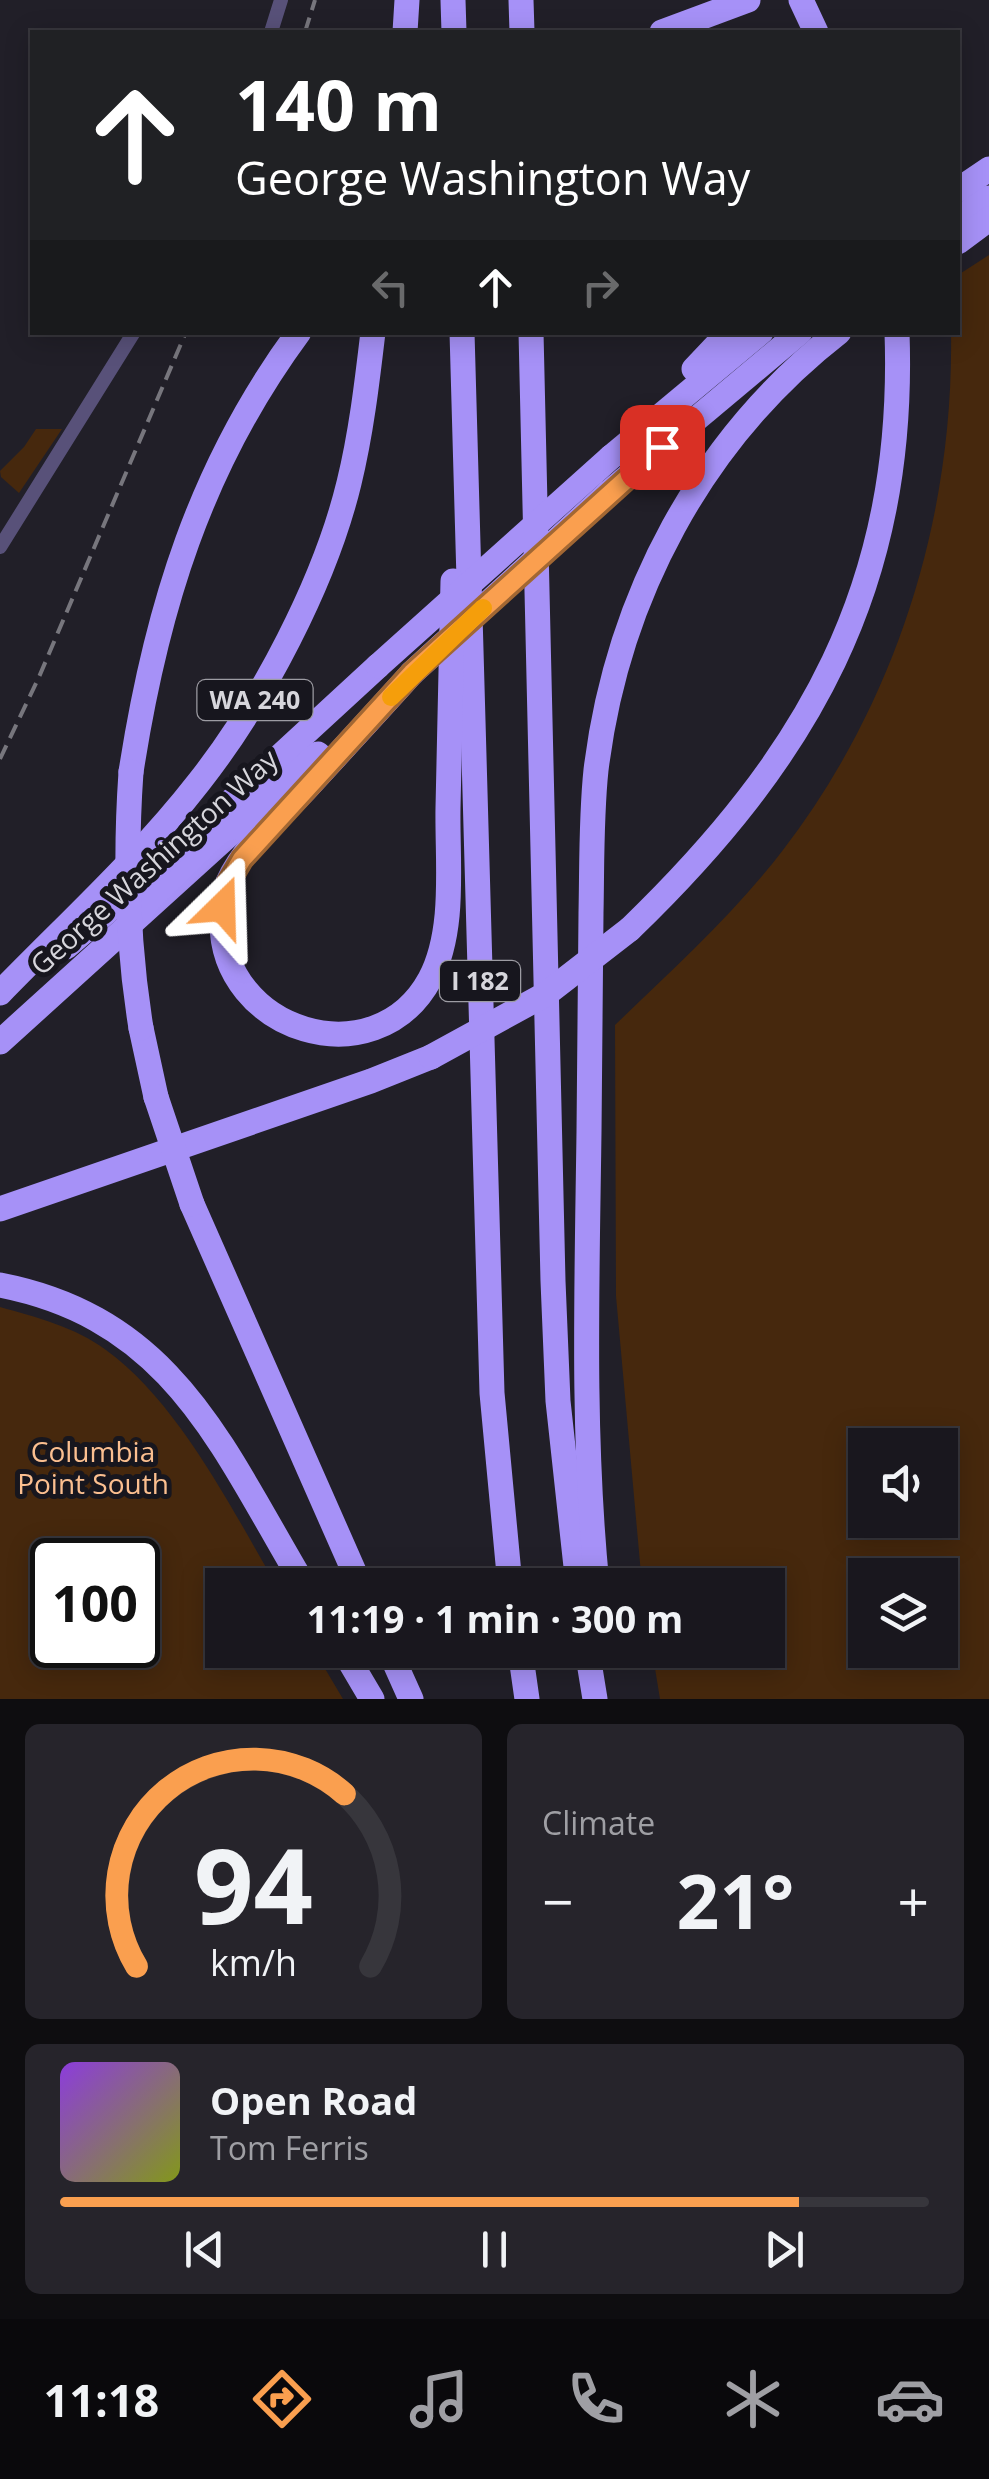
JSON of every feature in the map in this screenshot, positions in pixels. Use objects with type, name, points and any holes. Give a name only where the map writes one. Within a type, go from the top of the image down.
[{"type":"highway","points":[[405,30],[408,0]]},
{"type":"highway","points":[[453,0],[454,30]]},
{"type":"highway","points":[[521,0],[522,30]]},
{"type":"highway","points":[[667,30],[748,0]]},
{"type":"highway","points":[[801,0],[814,30]]},
{"type":"highway","points":[[960,189],[989,170]]},
{"type":"highway","points":[[960,218],[989,198]]},
{"type":"highway","points":[[960,240],[989,218]]},
{"type":"highway","points":[[297,335],[234,437],[174,573],[154,642],[131,772],[126,883],[141,1028],[156,1097],[192,1204],[353,1568]]},
{"type":"highway","name":"WA 240","points":[[0,993],[200,782],[268,678],[314,582],[345,498],[360,430],[374,335]]},
{"type":"highway","name":"I 182","points":[[462,335],[491,1375],[508,1568]]},
{"type":"highway","name":"I 182","points":[[533,335],[554,1301],[558,1401],[576,1568]]},
{"type":"highway","points":[[614,454],[726,335]]},
{"type":"highway","name":"George Washington Way","points":[[0,1004],[177,851],[614,454],[756,335]]},
{"type":"highway","name":"George Washington Way","points":[[0,1042],[608,493],[796,335]]},
{"type":"highway","points":[[596,1568],[588,1404],[592,810],[606,706],[638,600],[674,523],[699,482],[761,405],[836,335]]},
{"type":"highway","points":[[0,1209],[432,1057],[546,994],[630,929],[750,800],[805,720],[849,628],[878,541],[893,457],[898,335]]},
{"type":"highway","points":[[412,673],[268,829],[242,859],[228,883],[222,907],[226,956],[247,994],[262,1009],[297,1029],[344,1034],[381,1024],[416,998],[441,952],[446,898],[455,483],[463,377]]},
{"type":"highway","points":[[0,1285],[30,1291],[82,1311],[126,1337],[165,1368],[199,1410],[294,1568]]},
{"type":"highway","points":[[354,1668],[372,1699]]},
{"type":"highway","points":[[397,1668],[411,1699]]},
{"type":"highway","points":[[523,1668],[528,1699]]},
{"type":"highway","points":[[590,1668],[595,1699]]},
{"type":"highway","points":[[606,1668],[610,1699]]},
{"type":"street","points":[[272,30],[281,0]]},
{"type":"street","points":[[0,547],[132,335]]},
{"type":"green space","points":[[989,255],[989,1699],[660,1699],[655,1668],[785,1668],[785,1568],[640,1568],[616,1296],[615,1025],[724,919],[783,850],[823,793],[887,670],[929,539],[942,471],[951,335],[960,335],[960,274]]},
{"type":"green space","points":[[36,429],[62,429],[19,493],[1,477],[0,471]]},
{"type":"green space","name":"Columbia Point South","points":[[0,1307],[68,1329],[106,1350],[132,1372],[202,1458],[266,1568],[205,1568],[205,1668],[325,1668],[343,1699],[0,1699]]},
{"type":"railway","points":[[306,30],[315,0]]},
{"type":"railway","points":[[0,759],[39,677],[185,335]]},
{"type":"slow traffic","points":[[391,697],[483,608]]},
{"type":"route","points":[[222,907],[228,883],[242,859],[412,673],[662,447]]}]
